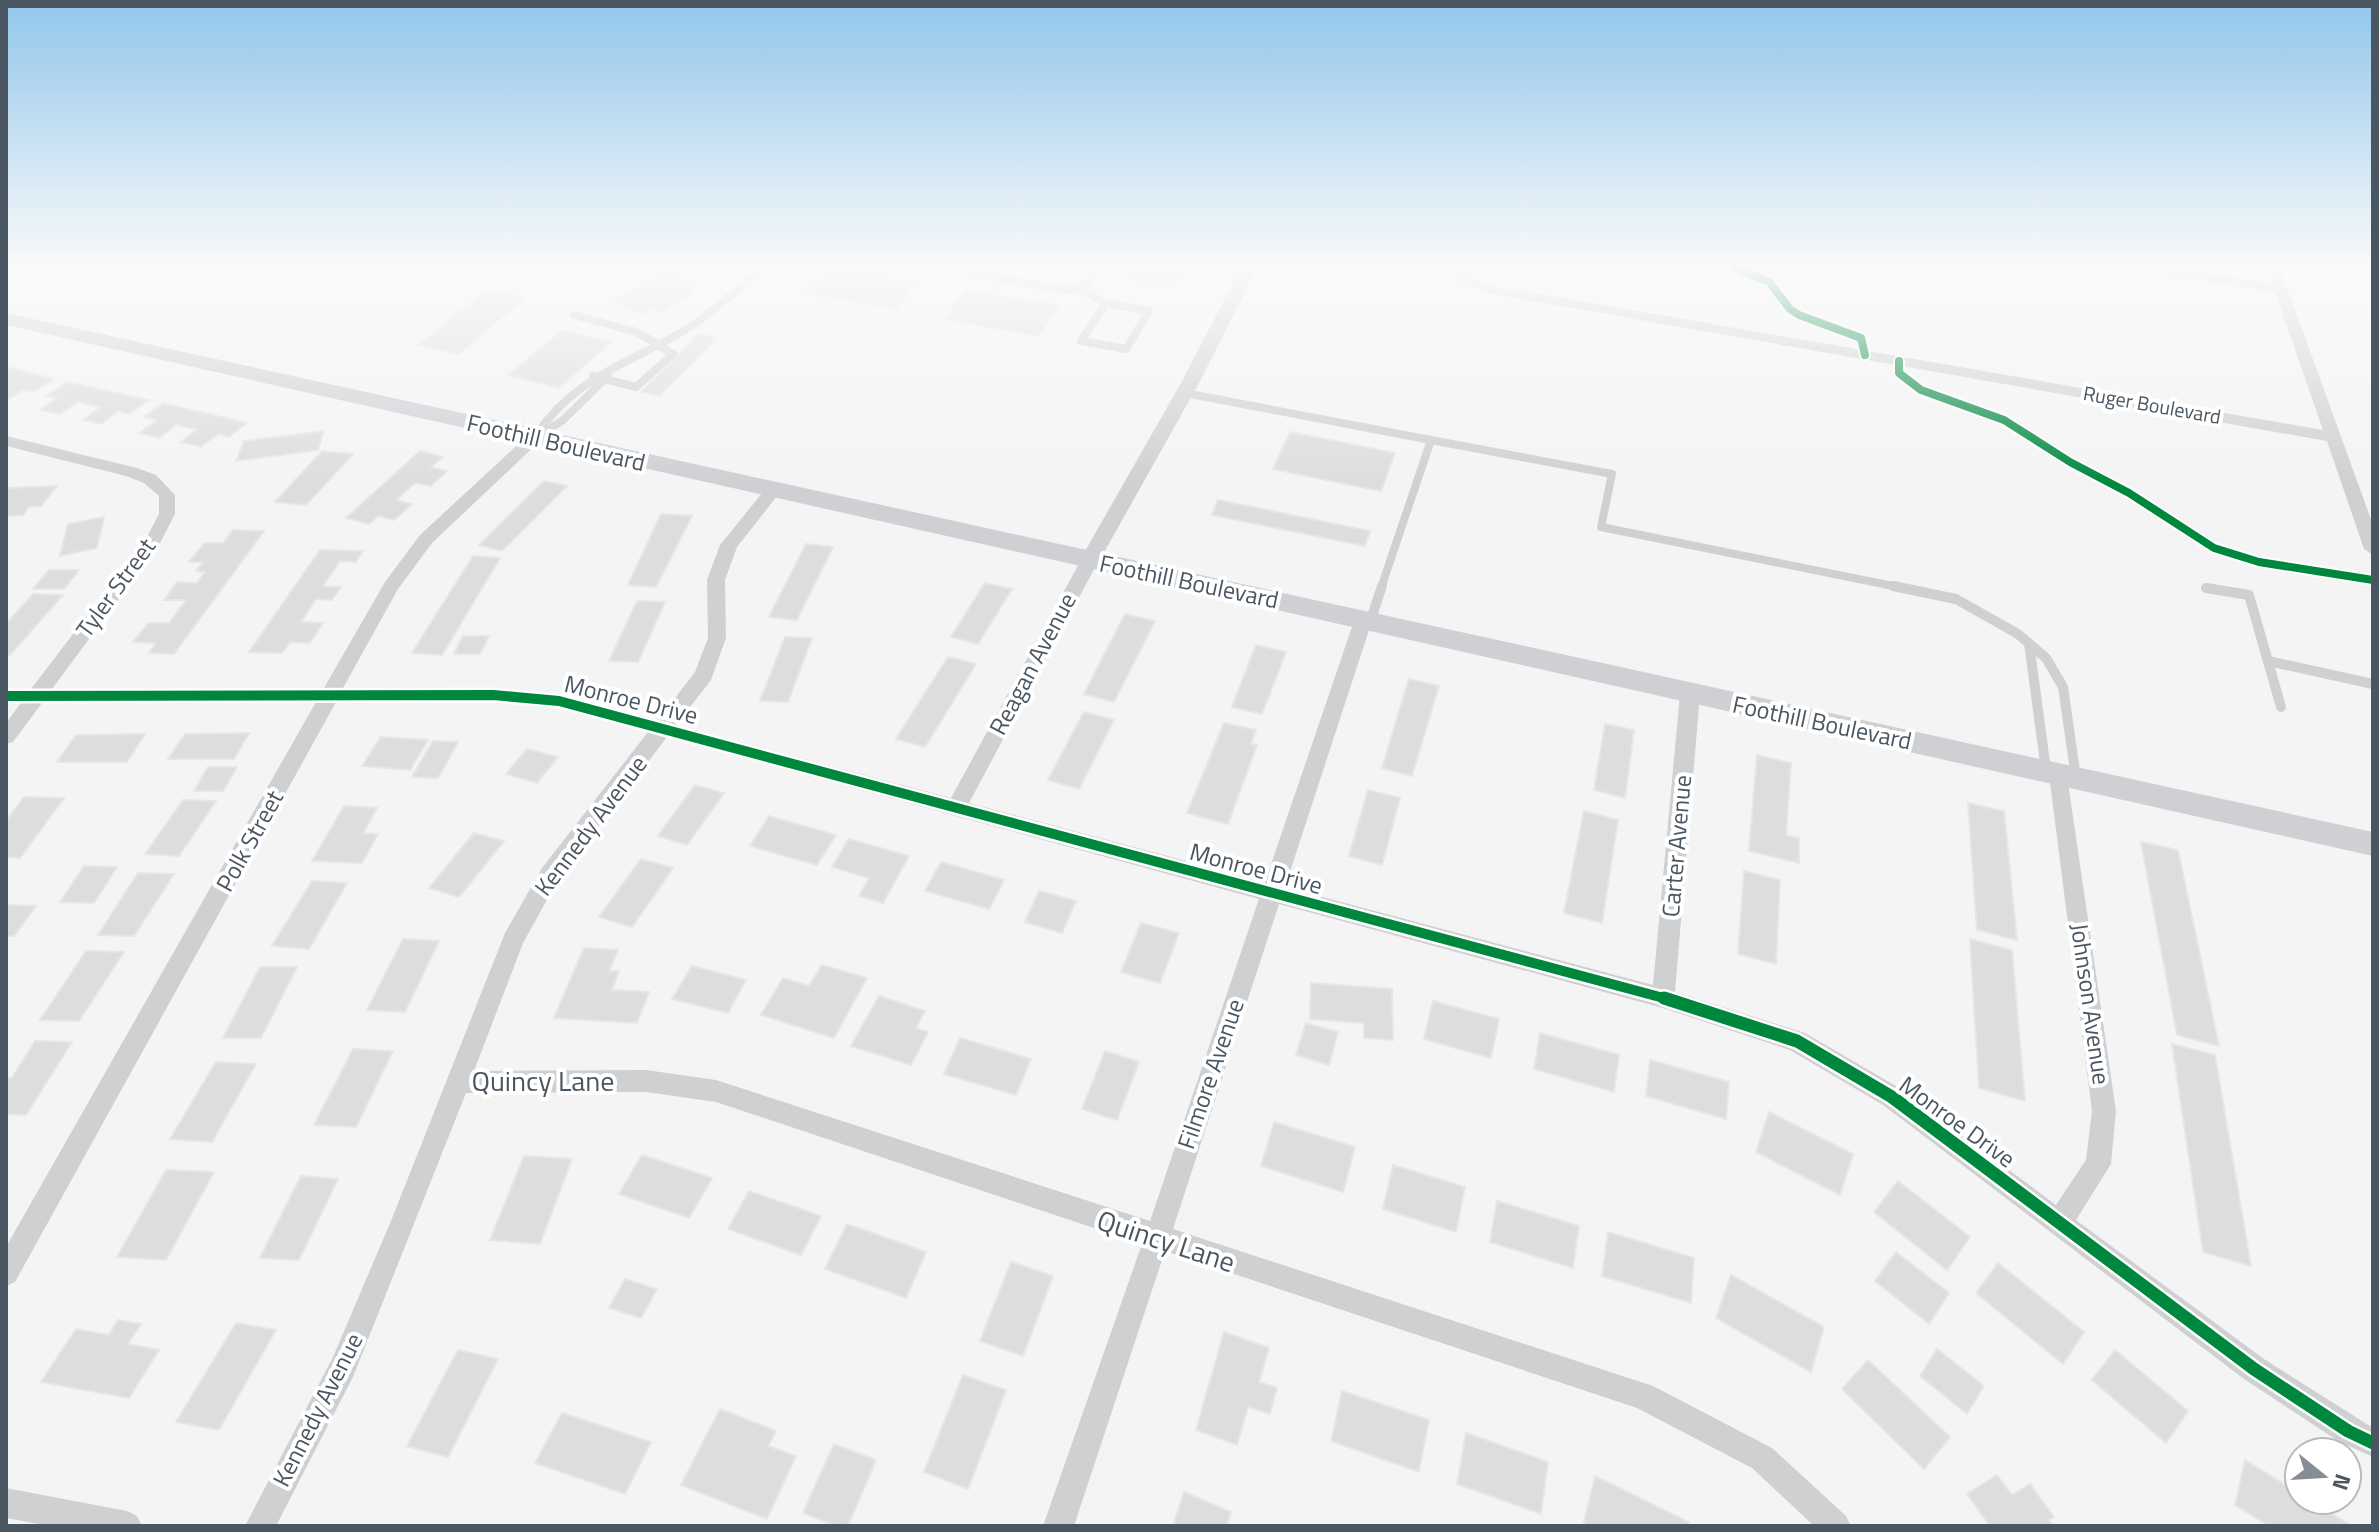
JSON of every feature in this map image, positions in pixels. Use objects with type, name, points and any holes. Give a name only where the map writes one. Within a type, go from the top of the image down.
[{"type":"main road","name":"Foothill Boulevard","points":[[97,339],[2373,844]]},
{"type":"street","name":"Reagan Avenue","points":[[956,808],[1212,339]]},
{"type":"street","name":"Ruger Boulevard","points":[[1776,339],[2333,437]]},
{"type":"street","points":[[2299,339],[2333,437],[2366,512],[2373,549]]},
{"type":"street","name":"Polk Street","points":[[6,1273],[391,586],[426,539],[534,438]]},
{"type":"street","name":"Tyler Street","points":[[6,441],[131,472],[150,479],[167,495],[167,514],[154,539],[6,737]]},
{"type":"street","name":"Kennedy Avenue","points":[[260,1526],[343,1367],[403,1224],[513,940],[550,874],[704,675],[717,638],[716,580],[729,545],[773,491]]},
{"type":"street","name":"Filmore Avenue","points":[[1058,1526],[1367,622]]},
{"type":"street","name":"Carter Avenue","points":[[1663,998],[1690,694]]},
{"type":"street","name":"Monroe Drive","points":[[6,696],[493,695],[559,701],[1663,998],[1797,1041],[1892,1097],[2254,1369],[2348,1431],[2373,1443]]},
{"type":"street","name":"Johnson Avenue","points":[[2059,1223],[2098,1164],[2104,1111],[2060,775]]},
{"type":"street","name":"Quincy Lane","points":[[456,1082],[646,1081],[716,1091],[1643,1396],[1762,1458],[1836,1526]]},
{"type":"street","points":[[6,1503],[127,1526]]},
{"type":"lane","points":[[534,438],[545,416],[593,376],[608,375],[636,387],[673,354],[651,339]]},
{"type":"lane","points":[[534,438],[562,421],[608,375],[667,339]]},
{"type":"lane","points":[[1082,339],[1126,349],[1132,339]]},
{"type":"lane","points":[[1185,393],[1612,474],[1601,527],[1956,599],[1997,619],[2029,643],[2048,663],[2062,685],[2060,775]]},
{"type":"lane","points":[[1367,622],[1431,440]]},
{"type":"lane","points":[[2206,588],[2249,595],[2281,707]]},
{"type":"lane","points":[[2029,643],[2060,775]]},
{"type":"lane","points":[[2268,661],[2373,684]]},
{"type":"building","points":[[426,339],[476,339],[459,354],[419,345]]},
{"type":"building","points":[[551,339],[611,342],[559,388],[508,375]]},
{"type":"building","points":[[694,339],[716,339],[659,396],[641,392]]},
{"type":"building","points":[[6,367],[54,379],[33,392],[23,390],[6,401]]},
{"type":"building","points":[[67,382],[149,400],[129,414],[118,411],[101,424],[83,420],[100,407],[78,402],[60,414],[40,410],[57,398],[46,396]]},
{"type":"building","points":[[163,403],[247,423],[229,437],[218,434],[201,447],[181,442],[197,429],[176,425],[159,438],[139,433],[157,420],[144,417]]},
{"type":"building","points":[[324,431],[318,450],[236,461],[244,441]]},
{"type":"building","points":[[1290,432],[1395,453],[1381,491],[1273,469]]},
{"type":"building","points":[[322,451],[353,454],[306,505],[275,502]]},
{"type":"building","points":[[420,451],[443,457],[431,467],[447,471],[431,486],[415,483],[396,500],[412,504],[394,520],[378,516],[369,524],[346,518]]},
{"type":"building","points":[[544,481],[567,486],[502,551],[479,545]]},
{"type":"building","points":[[57,486],[41,506],[29,507],[23,515],[6,516],[6,491],[9,488]]},
{"type":"building","points":[[1218,500],[1370,531],[1365,546],[1212,515]]},
{"type":"building","points":[[661,514],[692,516],[656,587],[628,585]]},
{"type":"building","points":[[104,517],[97,548],[60,556],[68,524]]},
{"type":"building","points":[[233,530],[264,531],[174,654],[149,653],[156,643],[133,642],[148,623],[169,623],[186,600],[164,600],[177,582],[197,583],[205,572],[196,571],[203,562],[189,562],[204,543],[223,543]]},
{"type":"building","points":[[806,544],[833,547],[797,620],[769,617]]},
{"type":"building","points":[[320,550],[363,551],[356,562],[340,561],[323,586],[341,587],[332,600],[316,599],[301,622],[323,623],[310,643],[290,642],[282,653],[249,652]]},
{"type":"building","points":[[473,556],[500,558],[442,655],[412,653]]},
{"type":"building","points":[[49,570],[79,570],[64,589],[33,589]]},
{"type":"building","points":[[985,583],[1012,589],[978,644],[951,637]]},
{"type":"building","points":[[33,594],[63,595],[10,655],[6,655],[6,624]]},
{"type":"building","points":[[637,601],[665,602],[638,662],[609,661]]},
{"type":"building","points":[[1125,614],[1155,621],[1114,702],[1084,694]]},
{"type":"building","points":[[463,636],[489,636],[480,654],[454,654]]},
{"type":"building","points":[[785,637],[812,638],[788,702],[760,701]]},
{"type":"building","points":[[1256,645],[1286,652],[1262,714],[1232,707]]},
{"type":"building","points":[[948,657],[976,664],[925,747],[896,739]]},
{"type":"building","points":[[1409,679],[1439,686],[1412,776],[1382,768]]},
{"type":"building","points":[[1084,712],[1114,720],[1079,789],[1048,780]]},
{"type":"building","points":[[1224,723],[1256,730],[1251,744],[1257,745],[1228,824],[1187,813]]},
{"type":"building","points":[[1605,724],[1634,730],[1625,798],[1594,790]]},
{"type":"building","points":[[249,733],[234,759],[168,759],[185,734]]},
{"type":"building","points":[[145,734],[127,762],[57,762],[76,735]]},
{"type":"building","points":[[381,737],[428,740],[410,770],[362,766]]},
{"type":"building","points":[[433,741],[458,742],[438,778],[412,777]]},
{"type":"building","points":[[527,749],[558,757],[537,783],[506,774]]},
{"type":"building","points":[[1757,755],[1791,763],[1786,835],[1799,838],[1799,863],[1749,851]]},
{"type":"building","points":[[208,767],[237,767],[223,791],[194,791]]},
{"type":"building","points":[[695,785],[724,793],[687,845],[658,836]]},
{"type":"building","points":[[1368,790],[1400,798],[1382,865],[1349,856]]},
{"type":"building","points":[[24,797],[64,798],[20,858],[6,857],[6,821]]},
{"type":"building","points":[[183,800],[216,801],[179,856],[145,854]]},
{"type":"building","points":[[1968,803],[2004,811],[2017,940],[1977,930]]},
{"type":"building","points":[[344,806],[377,808],[363,833],[378,834],[362,863],[312,861]]},
{"type":"building","points":[[1584,811],[1618,820],[1602,923],[1564,913]]},
{"type":"building","points":[[769,816],[836,835],[817,865],[750,846]]},
{"type":"building","points":[[474,833],[504,841],[459,897],[429,888]]},
{"type":"building","points":[[849,839],[909,856],[883,903],[859,896],[869,878],[832,867]]},
{"type":"building","points":[[2141,842],[2178,850],[2219,1046],[2177,1035]]},
{"type":"building","points":[[641,859],[673,868],[632,927],[599,917]]},
{"type":"building","points":[[941,862],[1004,880],[989,909],[925,891]]},
{"type":"building","points":[[84,866],[117,867],[94,903],[60,902]]},
{"type":"building","points":[[1744,871],[1780,880],[1776,964],[1738,954]]},
{"type":"building","points":[[138,873],[174,874],[134,936],[98,935]]},
{"type":"building","points":[[312,881],[347,883],[309,949],[272,946]]},
{"type":"building","points":[[1039,891],[1076,901],[1062,933],[1025,922]]},
{"type":"building","points":[[6,905],[36,906],[14,936],[6,936]]},
{"type":"building","points":[[1141,923],[1179,933],[1160,983],[1121,972]]},
{"type":"building","points":[[403,939],[439,941],[405,1012],[367,1010]]},
{"type":"building","points":[[1970,939],[2012,950],[2025,1101],[1979,1088]]},
{"type":"building","points":[[584,948],[618,950],[609,971],[619,971],[612,990],[649,992],[637,1023],[554,1018]]},
{"type":"building","points":[[86,951],[124,952],[79,1021],[40,1020]]},
{"type":"building","points":[[822,965],[867,978],[834,1038],[761,1015],[783,978],[809,986]]},
{"type":"building","points":[[692,966],[746,980],[728,1013],[672,999]]},
{"type":"building","points":[[260,967],[297,967],[261,1038],[223,1038]]},
{"type":"building","points":[[1311,983],[1392,989],[1393,1040],[1364,1038],[1364,1023],[1310,1019]]},
{"type":"building","points":[[879,996],[925,1011],[916,1028],[928,1032],[911,1065],[851,1046]]},
{"type":"building","points":[[1433,1001],[1499,1019],[1491,1058],[1424,1039]]},
{"type":"building","points":[[1306,1023],[1338,1032],[1329,1065],[1296,1055]]},
{"type":"building","points":[[1540,1033],[1619,1055],[1614,1092],[1534,1069]]},
{"type":"building","points":[[960,1038],[1031,1059],[1016,1095],[944,1074]]},
{"type":"building","points":[[35,1041],[72,1042],[26,1115],[6,1114],[6,1078],[12,1078]]},
{"type":"building","points":[[2172,1044],[2215,1055],[2251,1266],[2203,1252]]},
{"type":"building","points":[[353,1049],[393,1051],[356,1127],[314,1125]]},
{"type":"building","points":[[1105,1051],[1139,1062],[1117,1120],[1082,1109]]},
{"type":"building","points":[[1650,1060],[1729,1082],[1726,1119],[1646,1096]]},
{"type":"building","points":[[216,1062],[256,1064],[212,1142],[170,1139]]},
{"type":"building","points":[[1769,1112],[1853,1154],[1840,1195],[1756,1152]]},
{"type":"building","points":[[1274,1122],[1355,1147],[1343,1192],[1261,1166]]},
{"type":"building","points":[[642,1155],[712,1178],[689,1218],[619,1194]]},
{"type":"building","points":[[524,1156],[572,1159],[540,1244],[490,1240]]},
{"type":"building","points":[[1393,1165],[1465,1187],[1456,1232],[1383,1209]]},
{"type":"building","points":[[166,1170],[214,1172],[166,1260],[117,1257]]},
{"type":"building","points":[[301,1176],[338,1179],[299,1260],[260,1258]]},
{"type":"building","points":[[1898,1181],[1970,1237],[1947,1270],[1874,1212]]},
{"type":"building","points":[[749,1191],[821,1216],[801,1255],[728,1229]]},
{"type":"building","points":[[1497,1201],[1579,1226],[1573,1268],[1490,1242]]},
{"type":"building","points":[[847,1224],[926,1252],[906,1298],[825,1269]]},
{"type":"building","points":[[1608,1232],[1694,1258],[1691,1303],[1602,1276]]},
{"type":"building","points":[[1896,1252],[1949,1293],[1929,1324],[1875,1281]]},
{"type":"building","points":[[1011,1262],[1053,1276],[1023,1356],[980,1341]]},
{"type":"building","points":[[1998,1263],[2084,1332],[2063,1364],[1976,1293]]},
{"type":"building","points":[[1731,1275],[1824,1327],[1811,1372],[1716,1318]]},
{"type":"building","points":[[625,1279],[657,1289],[641,1318],[609,1308]]},
{"type":"building","points":[[118,1320],[141,1324],[128,1344],[159,1350],[129,1398],[41,1382],[76,1329],[109,1335]]},
{"type":"building","points":[[236,1323],[276,1330],[219,1430],[176,1422]]},
{"type":"building","points":[[1224,1332],[1269,1348],[1259,1382],[1277,1388],[1270,1414],[1248,1407],[1237,1445],[1196,1430]]},
{"type":"building","points":[[1937,1349],[1984,1386],[1967,1414],[1920,1376]]},
{"type":"building","points":[[458,1350],[498,1359],[448,1457],[407,1446]]},
{"type":"building","points":[[2115,1350],[2188,1411],[2166,1443],[2092,1380]]},
{"type":"building","points":[[1868,1360],[1950,1437],[1924,1469],[1842,1389]]},
{"type":"building","points":[[963,1375],[1006,1390],[968,1489],[924,1472]]},
{"type":"building","points":[[1342,1391],[1429,1420],[1419,1472],[1331,1441]]},
{"type":"building","points":[[720,1409],[776,1431],[768,1446],[796,1456],[767,1519],[681,1485]]},
{"type":"building","points":[[562,1413],[651,1442],[625,1494],[535,1463]]},
{"type":"building","points":[[1466,1433],[1548,1462],[1541,1514],[1457,1484]]},
{"type":"building","points":[[834,1444],[876,1460],[848,1526],[836,1526],[803,1513]]},
{"type":"building","points":[[2245,1460],[2283,1483],[2283,1516],[2336,1516],[2352,1526],[2269,1526],[2235,1505]]},
{"type":"building","points":[[1997,1475],[2012,1495],[2030,1484],[2054,1517],[2049,1520],[2053,1526],[1990,1526],[1967,1494]]},
{"type":"building","points":[[1595,1476],[1689,1522],[1689,1526],[1583,1526]]},
{"type":"building","points":[[1184,1492],[1231,1512],[1227,1526],[1173,1526]]},
{"type":"cycle path","points":[[1861,339],[1865,355]]},
{"type":"cycle path","points":[[1899,361],[1899,373],[1921,390],[2004,420],[2070,462],[2129,493],[2214,548],[2259,562],[2373,580]]},
{"type":"cycle path","points":[[6,696],[493,695],[559,701],[1663,998],[1797,1041],[1892,1097],[2254,1369],[2348,1431],[2373,1443]]}]
